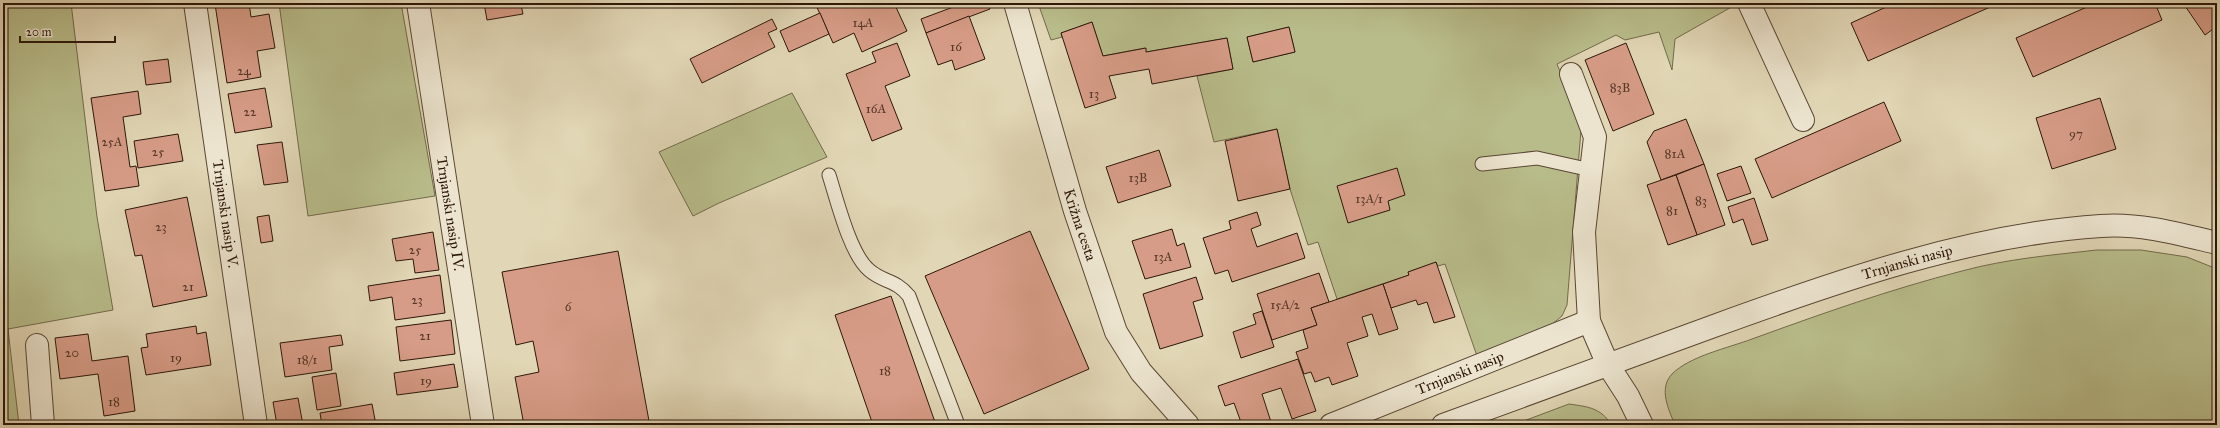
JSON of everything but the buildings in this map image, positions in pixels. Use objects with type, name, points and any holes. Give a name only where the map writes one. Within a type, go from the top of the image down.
[{"type":"street","name":"Trnjanski nasip V.","points":[[195,3],[256,425]]},
{"type":"street","name":"Trnjanski nasip IV.","points":[[418,3],[483,425]]},
{"type":"street","name":"Križna cesta","points":[[1015,3],[1075,211],[1116,332],[1141,372],[1188,425]]},
{"type":"street","points":[[1750,3],[1803,120]]},
{"type":"street","points":[[1571,74],[1595,137],[1584,232],[1589,321],[1608,365],[1628,396],[1642,425]]},
{"type":"street","name":"Trnjanski nasip","points":[[1444,425],[1789,299],[1908,262],[2007,237],[2102,226],[2171,232],[2217,243]]},
{"type":"street","name":"Trnjanski nasip","points":[[1331,425],[1589,321]]},
{"type":"street","points":[[37,345],[43,425]]},
{"type":"lane","points":[[1482,164],[1537,158],[1591,170]]},
{"type":"lane","points":[[829,175],[848,233],[859,257],[869,270],[901,286],[909,296],[958,425]]},
{"type":"green space","points":[[3,3],[71,3],[97,217],[113,310],[8,329],[19,425],[3,425]]},
{"type":"green space","points":[[279,3],[401,3],[435,196],[308,216]]},
{"type":"green space","points":[[1038,3],[1734,3],[1735,5],[1675,39],[1672,70],[1659,32],[1625,40],[1616,35],[1557,64],[1579,119],[1581,130],[1567,305],[1562,316],[1551,325],[1477,356],[1445,264],[1438,266],[1436,262],[1408,272],[1409,275],[1337,299],[1318,242],[1308,245],[1290,189],[1277,129],[1214,142],[1197,76],[1233,69],[1227,38],[1146,52],[1145,48],[1103,56],[1092,22],[1061,33],[1062,37],[1051,40]],"holes":[[[1289,27],[1295,52],[1253,62],[1247,37]]]},
{"type":"green space","points":[[792,93],[827,157],[719,203],[693,216],[659,152]]},
{"type":"green space","points":[[2097,250],[2141,250],[2187,257],[2217,269],[2217,425],[1675,425],[1670,413],[1665,393],[1668,380],[1672,374],[1680,368],[1699,357],[1856,302],[1935,278],[2012,260]]},
{"type":"green space","points":[[1569,404],[1594,409],[1608,419],[1612,425],[1513,425]]}]
